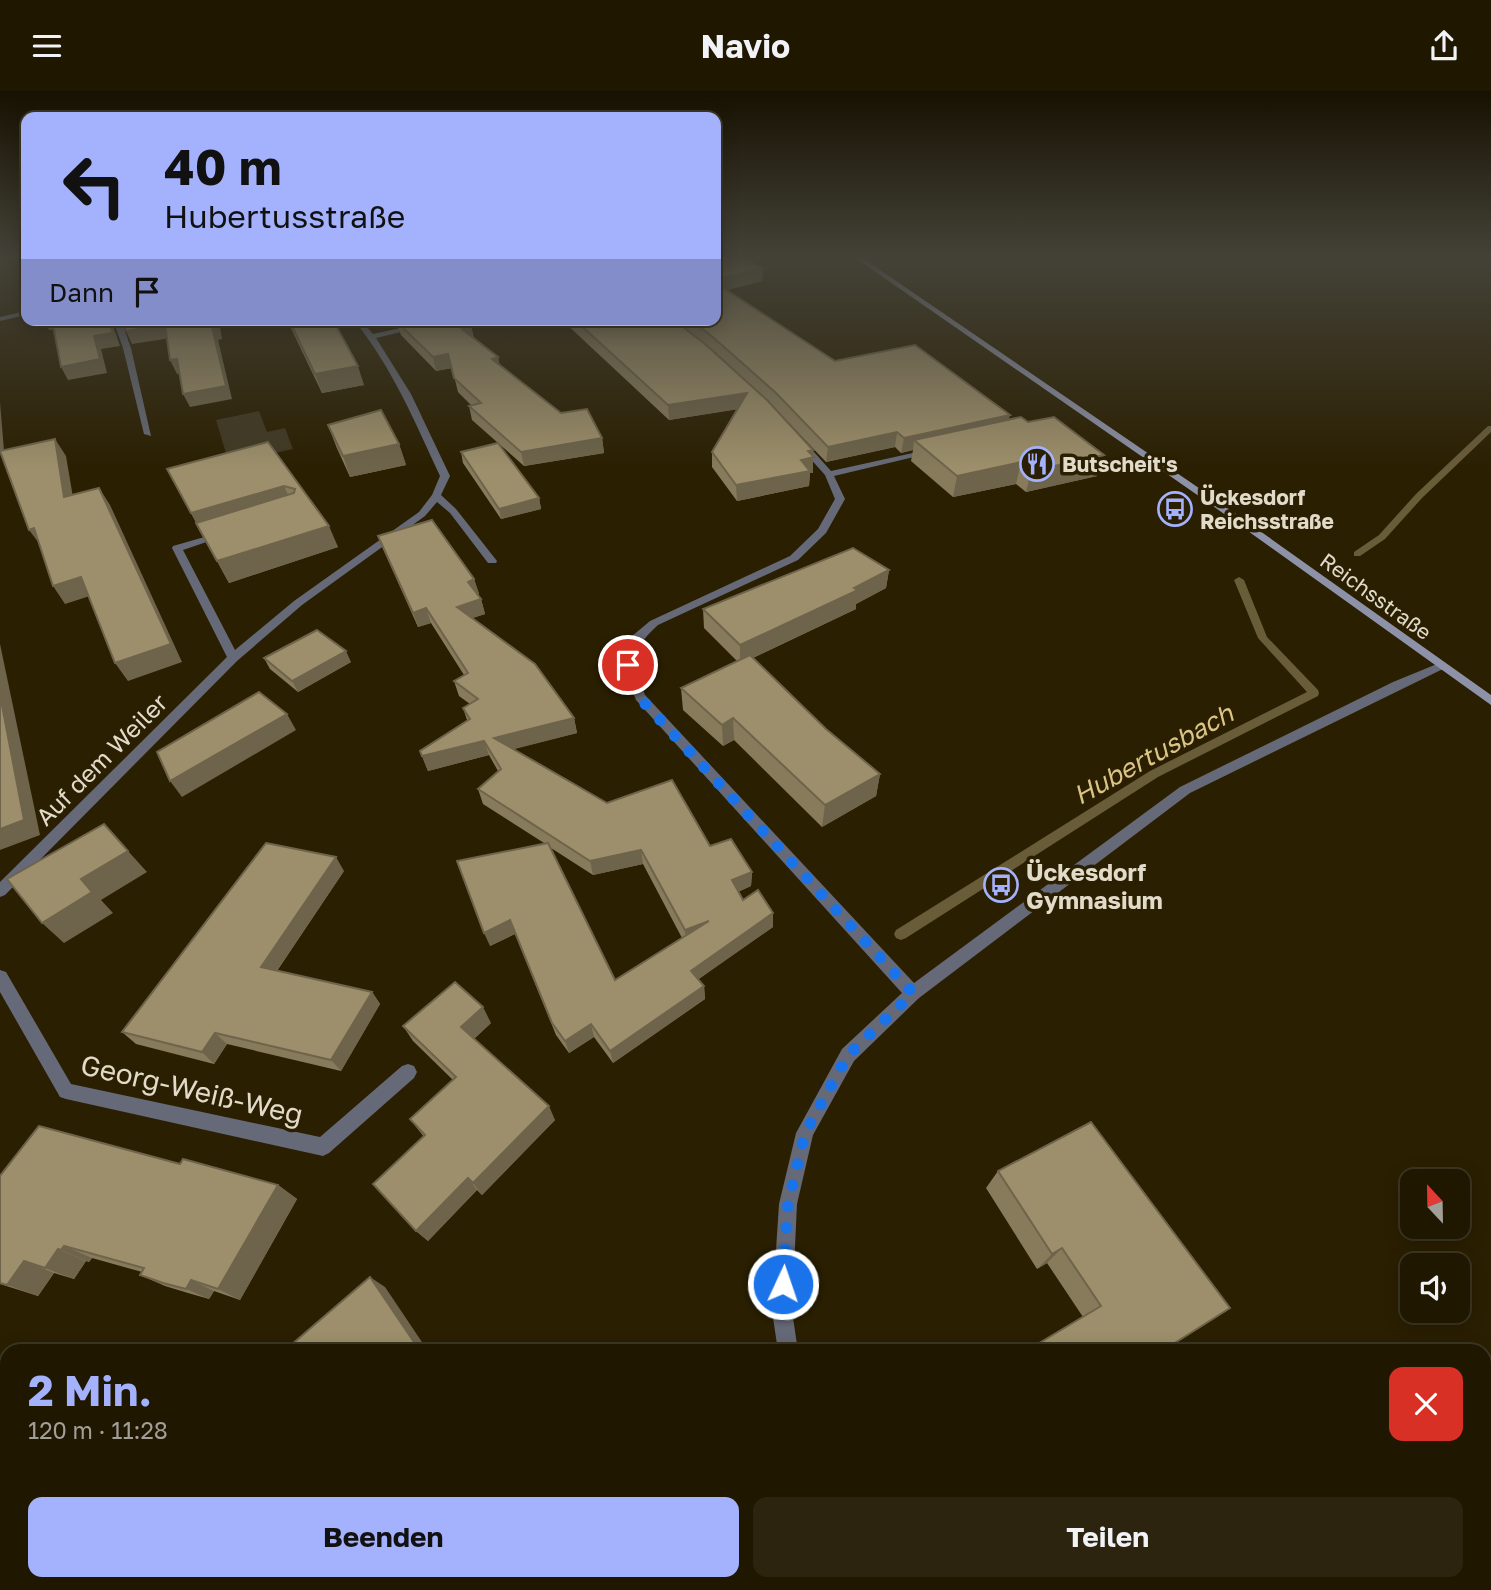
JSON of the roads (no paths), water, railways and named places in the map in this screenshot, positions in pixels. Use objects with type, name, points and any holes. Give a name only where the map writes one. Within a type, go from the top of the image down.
[{"type":"main road","name":"Reichsstraße","points":[[962,329],[1209,499],[1491,701]]},
{"type":"street","points":[[120,329],[148,434]]},
{"type":"street","points":[[366,329],[399,381],[445,476],[436,496],[453,511],[492,561]]},
{"type":"street","points":[[373,336],[406,329]]},
{"type":"street","points":[[794,433],[829,474],[840,499],[822,531],[794,558],[654,623],[635,641],[628,665],[640,698],[913,993]]},
{"type":"street","points":[[829,474],[936,451]]},
{"type":"street","name":"Auf dem Weiler","points":[[0,891],[233,658],[298,603],[422,514],[436,496]]},
{"type":"street","points":[[233,658],[177,548],[234,531]]},
{"type":"street","points":[[787,1344],[782,1311],[788,1204],[805,1133],[848,1055],[913,993],[1185,790],[1397,685],[1441,667]]},
{"type":"street","name":"Georg-Weiß-Weg","points":[[0,977],[66,1091],[323,1147],[408,1072]]},
{"type":"waterway","name":"Hubertusbach","points":[[1357,554],[1382,537],[1419,496],[1491,428]]},
{"type":"waterway","name":"Hubertusbach","points":[[901,934],[1154,774],[1314,693],[1263,638],[1239,580]]},
{"type":"place","name":"Butscheit's","points":[[1037,464]]},
{"type":"place","name":"Ückesdorf Reichsstraße","points":[[1175,509]]},
{"type":"place","name":"Ückesdorf Gymnasium","points":[[1001,885]]}]
